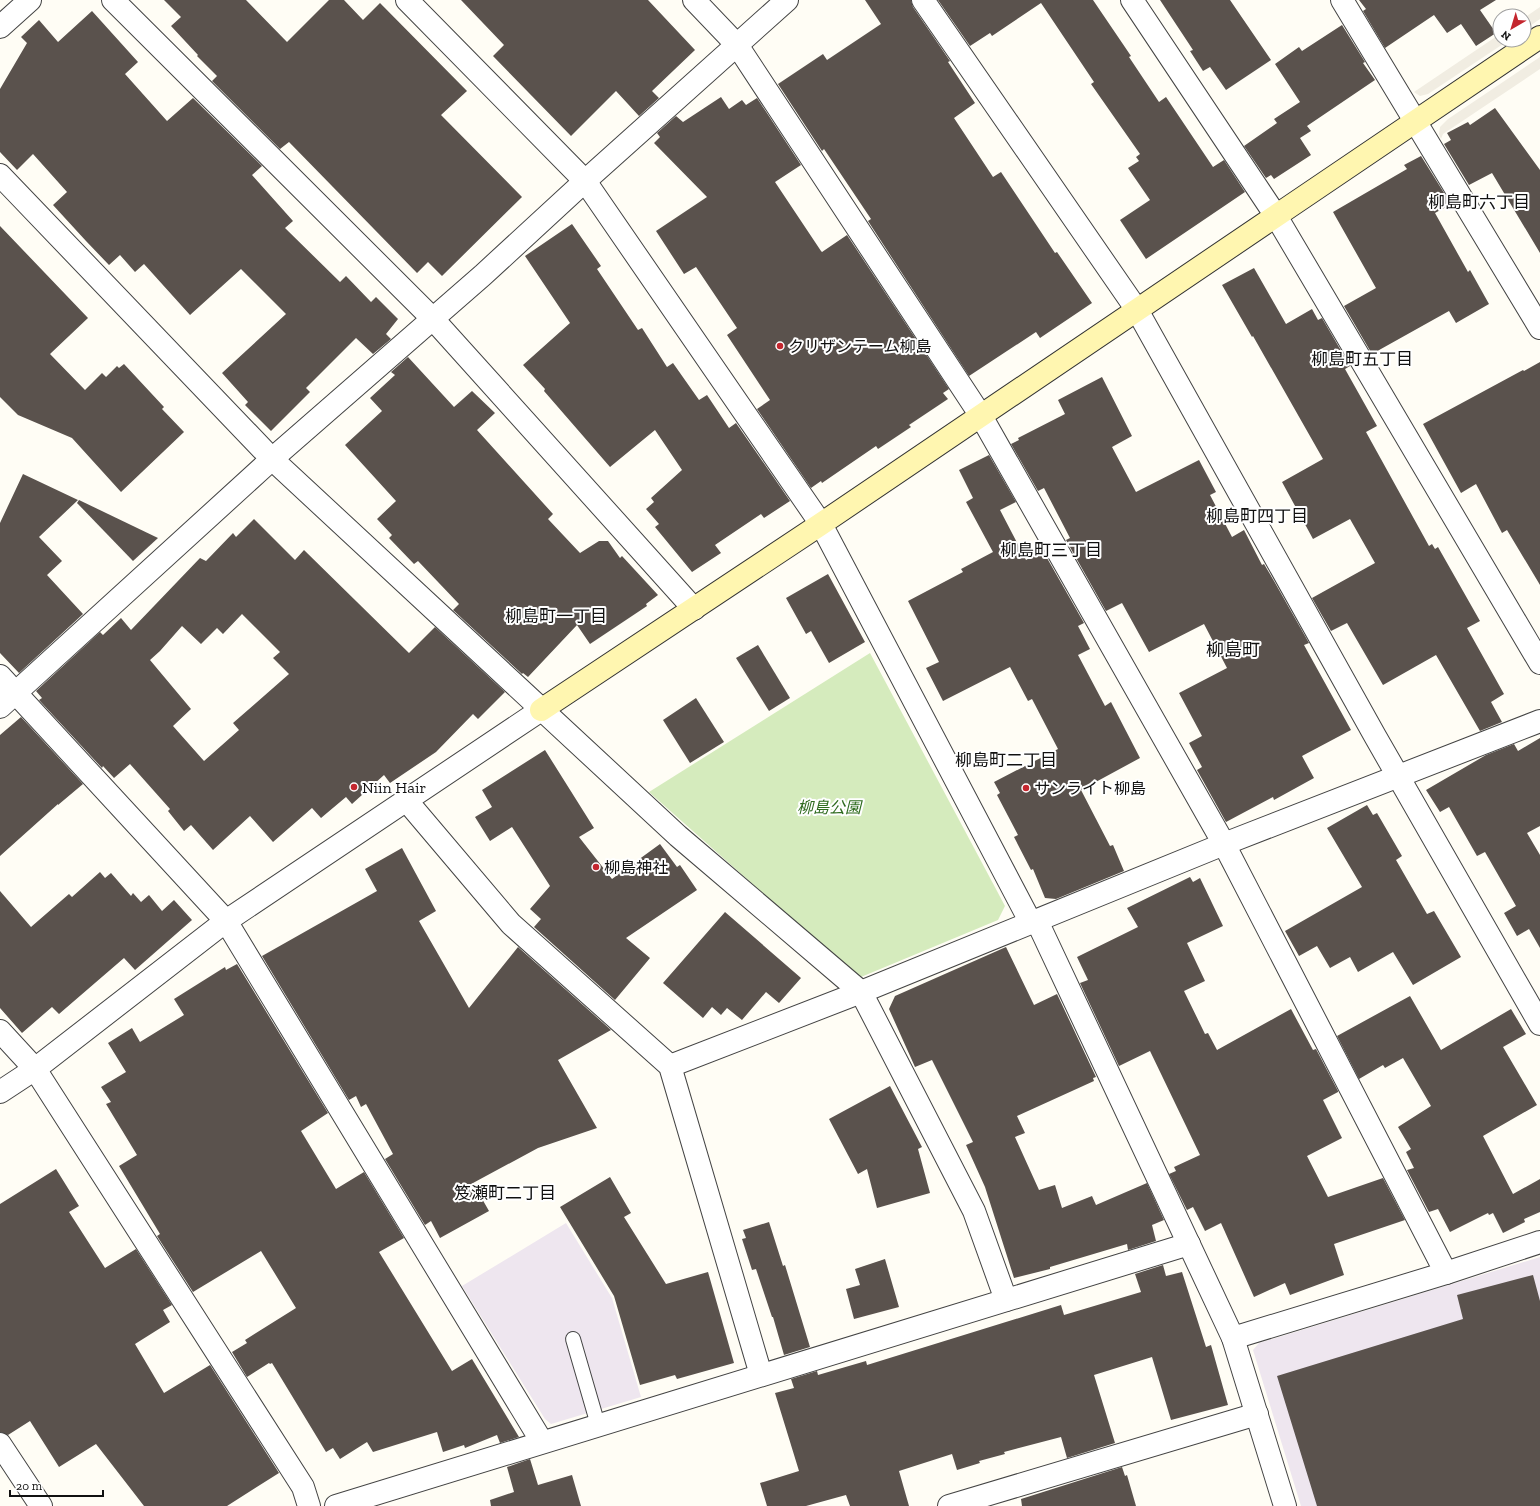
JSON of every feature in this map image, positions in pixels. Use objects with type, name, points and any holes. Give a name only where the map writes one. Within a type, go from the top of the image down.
[{"type":"street","points":[[0,28],[30,0]]},
{"type":"street","points":[[113,0],[433,319],[694,609]]},
{"type":"street","points":[[407,0],[585,181],[821,524],[1034,922],[1189,1244],[1233,1338],[1285,1506]]},
{"type":"street","points":[[694,0],[737,45],[981,416],[1224,844],[1446,1273]]},
{"type":"street","points":[[8,700],[272,459],[433,319],[787,0]]},
{"type":"street","points":[[923,0],[1137,310],[1398,777],[1540,1024]]},
{"type":"street","points":[[1132,0],[1276,216],[1540,663]]},
{"type":"street","points":[[1342,0],[1540,328]]},
{"type":"street","points":[[0,1092],[35,1069],[226,921],[821,524],[1540,37]]},
{"type":"street","points":[[0,175],[272,459],[678,836],[861,992],[974,1211],[1006,1300]]},
{"type":"street","points":[[0,676],[8,700],[226,921],[542,1442]]},
{"type":"street","points":[[670,1066],[861,992],[1224,844],[1540,721]]},
{"type":"street","points":[[406,800],[511,924],[670,1066],[761,1375]]},
{"type":"street","points":[[0,1031],[35,1069],[303,1487],[309,1506]]},
{"type":"street","points":[[1233,1338],[1446,1273],[1540,1242]]},
{"type":"street","points":[[336,1506],[1189,1244]]},
{"type":"street","points":[[949,1506],[1257,1414]]},
{"type":"street","points":[[0,1444],[41,1506]]},
{"type":"lane","points":[[573,1339],[598,1425]]},
{"type":"shaded area","points":[[1540,7],[1540,19],[1532,24],[1532,12]]},
{"type":"shaded area","points":[[1492,39],[1492,48],[1497,48],[1428,94],[1420,96],[1414,92]]},
{"type":"shaded area","points":[[1540,57],[1540,69],[1443,134],[1441,139],[1439,134],[1440,127],[1448,119]]},
{"type":"shaded area","points":[[566,1223],[612,1298],[641,1397],[551,1424],[545,1419],[462,1286]]},
{"type":"shaded area","points":[[1540,1257],[1540,1506],[1301,1506],[1253,1350],[1259,1343]]},
{"type":"green space","name":"柳島公園","points":[[870,653],[1005,906],[998,920],[861,977],[849,970],[649,792]]},
{"type":"building","points":[[164,0],[246,0],[287,42],[329,0],[344,0],[363,20],[380,3],[467,91],[441,115],[522,197],[442,276],[428,262],[417,273],[289,142],[280,149],[212,81],[217,76],[171,26],[181,17]]},
{"type":"building","points":[[461,0],[648,0],[695,50],[652,91],[659,98],[639,116],[616,91],[571,136],[493,56],[504,45]]},
{"type":"building","points":[[865,0],[911,0],[913,7],[950,61],[948,62],[975,103],[954,118],[993,177],[1001,172],[1055,253],[1057,252],[1092,303],[1040,338],[1036,332],[969,376],[868,221],[871,219],[824,149],[822,151],[778,84],[823,54],[827,60],[881,24]]},
{"type":"building","points":[[938,0],[1093,0],[1131,56],[1129,57],[1159,102],[1166,97],[1213,167],[1224,160],[1245,192],[1146,259],[1120,220],[1150,200],[1128,168],[1139,161],[1136,157],[1140,154],[1091,84],[1094,82],[1041,3],[992,36],[990,33],[970,46]]},
{"type":"building","points":[[1160,0],[1230,0],[1271,60],[1226,90],[1210,67],[1203,71],[1190,51],[1193,50]]},
{"type":"building","points":[[1359,0],[1496,0],[1480,10],[1492,27],[1492,36],[1476,46],[1461,24],[1447,33],[1434,15],[1385,48],[1363,11],[1366,9]]},
{"type":"building","points":[[92,11],[138,62],[125,74],[167,121],[193,98],[262,166],[252,175],[293,221],[285,228],[340,282],[346,276],[371,302],[376,297],[398,319],[386,334],[391,339],[373,354],[356,338],[306,388],[310,392],[271,431],[245,405],[248,402],[222,373],[286,314],[241,269],[190,315],[144,264],[135,272],[120,255],[109,265],[53,205],[67,192],[33,154],[17,170],[0,152],[0,89],[27,43],[21,37],[39,20],[58,42]]},
{"type":"building","points":[[1342,25],[1365,62],[1363,63],[1375,80],[1307,126],[1311,131],[1300,138],[1311,155],[1274,179],[1271,175],[1266,178],[1244,146],[1277,123],[1274,119],[1300,102],[1275,64],[1299,47],[1302,51]]},
{"type":"building","points":[[721,97],[729,109],[742,100],[746,105],[757,98],[801,165],[775,182],[822,252],[847,235],[949,389],[943,393],[948,399],[909,425],[911,427],[878,449],[876,446],[822,483],[821,481],[811,488],[757,409],[770,400],[727,335],[737,328],[696,267],[684,274],[656,231],[707,197],[654,143],[660,137],[657,133],[676,116],[683,122]]},
{"type":"building","points":[[1495,108],[1540,170],[1540,253],[1492,173],[1469,185],[1444,144],[1451,140],[1447,133],[1468,122],[1470,125]]},
{"type":"building","points":[[1421,156],[1451,204],[1435,213],[1468,272],[1470,270],[1489,304],[1456,323],[1449,311],[1372,354],[1344,306],[1376,288],[1333,212],[1407,169],[1404,165]]},
{"type":"building","points":[[572,224],[601,266],[597,269],[638,330],[642,328],[667,367],[673,363],[699,400],[707,395],[729,428],[736,423],[790,501],[764,518],[761,514],[715,545],[721,553],[692,572],[655,527],[659,524],[646,509],[654,502],[651,498],[682,470],[655,430],[610,467],[523,365],[570,323],[525,256]]},
{"type":"building","points":[[0,226],[88,318],[50,354],[85,390],[102,373],[106,377],[117,366],[119,368],[124,364],[164,407],[162,409],[184,432],[121,492],[72,438],[18,415],[0,397]]},
{"type":"building","points":[[1254,268],[1286,324],[1312,309],[1318,320],[1322,318],[1350,366],[1345,369],[1377,426],[1366,432],[1429,546],[1432,544],[1435,549],[1438,547],[1480,621],[1467,628],[1504,694],[1491,702],[1502,722],[1480,731],[1436,655],[1383,685],[1347,623],[1331,631],[1312,598],[1375,563],[1350,519],[1313,539],[1282,482],[1323,459],[1253,336],[1252,337],[1222,285]]},
{"type":"building","points":[[408,357],[454,407],[472,391],[495,413],[477,430],[553,514],[548,519],[580,553],[599,541],[608,541],[620,558],[622,556],[658,595],[646,604],[647,606],[590,644],[577,625],[528,677],[523,673],[522,674],[453,610],[459,604],[418,561],[414,564],[389,538],[392,535],[377,519],[396,501],[345,445],[382,411],[370,398],[395,375],[391,372]]},
{"type":"building","points":[[1540,362],[1540,585],[1507,530],[1502,533],[1476,484],[1461,493],[1423,424]]},
{"type":"building","points":[[1102,377],[1132,436],[1112,447],[1136,492],[1199,460],[1216,492],[1210,495],[1232,537],[1244,530],[1262,565],[1264,564],[1309,643],[1304,645],[1351,730],[1302,756],[1314,778],[1274,800],[1273,797],[1226,822],[1197,770],[1202,767],[1189,743],[1202,736],[1179,693],[1227,668],[1204,624],[1149,652],[1122,603],[1106,611],[1066,540],[1070,538],[1044,488],[1038,491],[1011,444],[1019,440],[1018,438],[1065,414],[1058,400]]},
{"type":"building","points":[[989,455],[1016,502],[1000,510],[1026,560],[1043,551],[1084,623],[1078,626],[1090,649],[1078,655],[1105,706],[1111,702],[1140,758],[1081,790],[1110,846],[1113,845],[1124,871],[1056,899],[1045,898],[1033,869],[1031,870],[1014,837],[1018,835],[997,795],[1000,793],[994,782],[1058,749],[1032,699],[1028,701],[1010,667],[943,701],[926,668],[939,662],[908,601],[963,572],[961,569],[993,552],[966,502],[973,498],[959,470]]},
{"type":"building","points":[[23,474],[78,500],[39,537],[62,561],[47,575],[83,614],[19,673],[0,653],[0,523]]},
{"type":"building","points":[[79,500],[158,538],[133,561],[77,503]]},
{"type":"building","points":[[254,519],[295,560],[304,550],[409,653],[435,627],[505,692],[478,719],[473,714],[436,752],[390,783],[384,775],[352,804],[346,797],[321,818],[312,808],[273,842],[250,816],[213,850],[191,825],[184,831],[168,811],[170,809],[130,764],[114,778],[103,766],[102,768],[39,700],[42,698],[36,691],[100,632],[103,635],[121,618],[131,630],[200,558],[206,561],[233,533],[236,537]],"holes":[[[242,614],[280,652],[273,658],[289,674],[233,723],[239,730],[204,761],[173,726],[191,709],[150,660],[182,626],[201,644],[217,628],[223,634]]]},
{"type":"building","points":[[828,574],[865,642],[829,663],[811,631],[806,634],[786,598]]},
{"type":"building","points":[[758,645],[790,698],[769,711],[736,658]]},
{"type":"building","points":[[696,698],[724,742],[690,763],[663,720]]},
{"type":"building","points":[[21,717],[83,784],[58,804],[0,856],[0,735]]},
{"type":"building","points":[[1540,738],[1540,826],[1527,833],[1540,855],[1540,948],[1529,929],[1517,936],[1504,913],[1516,906],[1485,852],[1477,856],[1449,807],[1440,812],[1426,790],[1486,755],[1514,744],[1518,751]]},
{"type":"building","points":[[545,750],[594,828],[579,837],[612,879],[660,844],[677,867],[680,865],[697,890],[626,938],[650,958],[615,1000],[534,927],[541,919],[530,909],[550,886],[512,827],[490,841],[475,817],[492,807],[482,790]]},
{"type":"building","points":[[1367,805],[1373,815],[1377,813],[1402,856],[1396,860],[1427,914],[1434,911],[1461,957],[1413,985],[1393,952],[1358,972],[1350,957],[1330,968],[1317,946],[1299,956],[1285,931],[1362,887],[1327,828]]},
{"type":"building","points":[[402,848],[436,911],[419,921],[469,1008],[518,947],[611,1030],[558,1060],[597,1128],[538,1148],[473,1183],[489,1211],[440,1238],[431,1221],[425,1225],[385,1159],[393,1154],[366,1104],[361,1107],[356,1096],[349,1100],[262,956],[377,891],[365,869]]},
{"type":"building","points":[[100,872],[105,878],[111,873],[131,896],[133,893],[141,902],[149,895],[162,911],[174,900],[192,920],[135,970],[124,958],[59,1014],[52,1007],[22,1033],[0,1008],[0,891],[31,927],[69,894],[72,897]]},
{"type":"building","points":[[1190,877],[1193,882],[1200,878],[1223,926],[1187,943],[1205,981],[1184,991],[1205,1034],[1208,1033],[1217,1050],[1291,1009],[1313,1050],[1316,1049],[1338,1091],[1323,1100],[1342,1138],[1307,1156],[1328,1197],[1383,1178],[1405,1220],[1334,1244],[1344,1275],[1290,1295],[1285,1283],[1254,1297],[1221,1223],[1205,1231],[1193,1207],[1187,1210],[1169,1174],[1176,1171],[1174,1167],[1200,1155],[1150,1051],[1119,1066],[1080,983],[1088,980],[1077,957],[1138,927],[1127,908]]},
{"type":"building","points":[[725,912],[801,978],[779,1003],[766,992],[742,1020],[727,1008],[721,1015],[712,1007],[703,1018],[663,983]]},
{"type":"building","points":[[1006,947],[1034,1005],[1057,994],[1096,1077],[1093,1078],[1094,1081],[1017,1116],[1025,1133],[1015,1137],[1039,1190],[1055,1185],[1062,1208],[1092,1196],[1096,1205],[1147,1183],[1164,1220],[1152,1225],[1156,1241],[1128,1250],[1127,1244],[1050,1267],[1050,1269],[1014,1278],[985,1187],[966,1145],[973,1142],[932,1060],[915,1067],[889,1009],[895,996]]},
{"type":"building","points":[[237,964],[328,1113],[301,1131],[336,1189],[364,1172],[404,1238],[379,1252],[452,1371],[472,1359],[519,1437],[500,1443],[497,1435],[465,1448],[464,1445],[443,1452],[437,1432],[373,1452],[367,1442],[340,1459],[333,1448],[326,1452],[272,1363],[269,1363],[247,1377],[232,1352],[247,1343],[245,1340],[296,1308],[261,1251],[193,1292],[157,1236],[160,1234],[119,1166],[137,1155],[106,1104],[111,1102],[101,1087],[126,1072],[108,1043],[132,1028],[140,1042],[184,1015],[174,999],[225,967],[226,970]]},
{"type":"building","points":[[1410,996],[1441,1050],[1511,1009],[1526,1034],[1503,1047],[1537,1105],[1483,1136],[1513,1194],[1540,1179],[1540,1212],[1524,1219],[1525,1222],[1503,1233],[1493,1213],[1489,1215],[1488,1213],[1450,1232],[1438,1209],[1429,1212],[1407,1170],[1414,1168],[1406,1152],[1411,1149],[1398,1127],[1431,1106],[1403,1058],[1385,1068],[1383,1065],[1359,1079],[1337,1036]]},
{"type":"building","points":[[890,1086],[922,1147],[918,1149],[930,1193],[877,1208],[867,1169],[858,1174],[829,1119]]},
{"type":"building","points":[[56,1169],[79,1206],[69,1212],[105,1268],[136,1249],[172,1305],[163,1310],[170,1322],[135,1344],[164,1393],[210,1365],[279,1473],[227,1506],[144,1506],[96,1444],[59,1467],[30,1421],[8,1435],[0,1432],[0,1204]]},
{"type":"building","points":[[610,1177],[631,1213],[624,1217],[666,1284],[708,1272],[734,1363],[677,1379],[675,1375],[640,1385],[614,1296],[560,1207]]},
{"type":"building","points":[[769,1222],[783,1266],[785,1265],[810,1347],[784,1355],[773,1317],[756,1269],[752,1270],[742,1239],[746,1238],[743,1230]]},
{"type":"building","points":[[885,1259],[899,1307],[854,1319],[846,1289],[860,1285],[855,1269]]},
{"type":"building","points":[[1163,1265],[1166,1276],[1182,1272],[1206,1347],[1211,1345],[1228,1405],[1171,1420],[1152,1357],[1094,1375],[1115,1443],[1067,1458],[1061,1437],[1004,1452],[1005,1454],[979,1461],[980,1463],[957,1470],[952,1454],[899,1471],[909,1506],[850,1506],[846,1495],[806,1506],[767,1506],[760,1483],[799,1471],[775,1393],[794,1388],[791,1379],[817,1371],[818,1375],[866,1361],[867,1365],[1061,1305],[1064,1315],[1141,1292],[1135,1274]]},
{"type":"building","points":[[1533,1275],[1540,1301],[1540,1506],[1317,1506],[1277,1376],[1463,1319],[1457,1295]]},
{"type":"building","points":[[530,1459],[538,1485],[572,1475],[581,1506],[491,1506],[490,1500],[514,1492],[507,1467]]},
{"type":"building","points":[[1122,1467],[1125,1476],[1127,1475],[1136,1506],[1022,1506],[1021,1499]]},
{"type":"place","name":"クリザンテーム柳島","points":[[780,346]]},
{"type":"place","name":"Niin Hair","points":[[354,787]]},
{"type":"place","name":"サンライト柳島","points":[[1026,788]]},
{"type":"place","name":"柳島神社","points":[[596,867]]},
{"type":"district","name":"柳島町六丁目","points":[[1479,202]]},
{"type":"district","name":"柳島町五丁目","points":[[1362,359]]},
{"type":"district","name":"柳島町四丁目","points":[[1257,516]]},
{"type":"district","name":"柳島町三丁目","points":[[1051,550]]},
{"type":"district","name":"柳島町一丁目","points":[[556,616]]},
{"type":"district","name":"柳島町","points":[[1233,650]]},
{"type":"district","name":"柳島町二丁目","points":[[1006,760]]},
{"type":"district","name":"笈瀬町二丁目","points":[[505,1193]]}]
